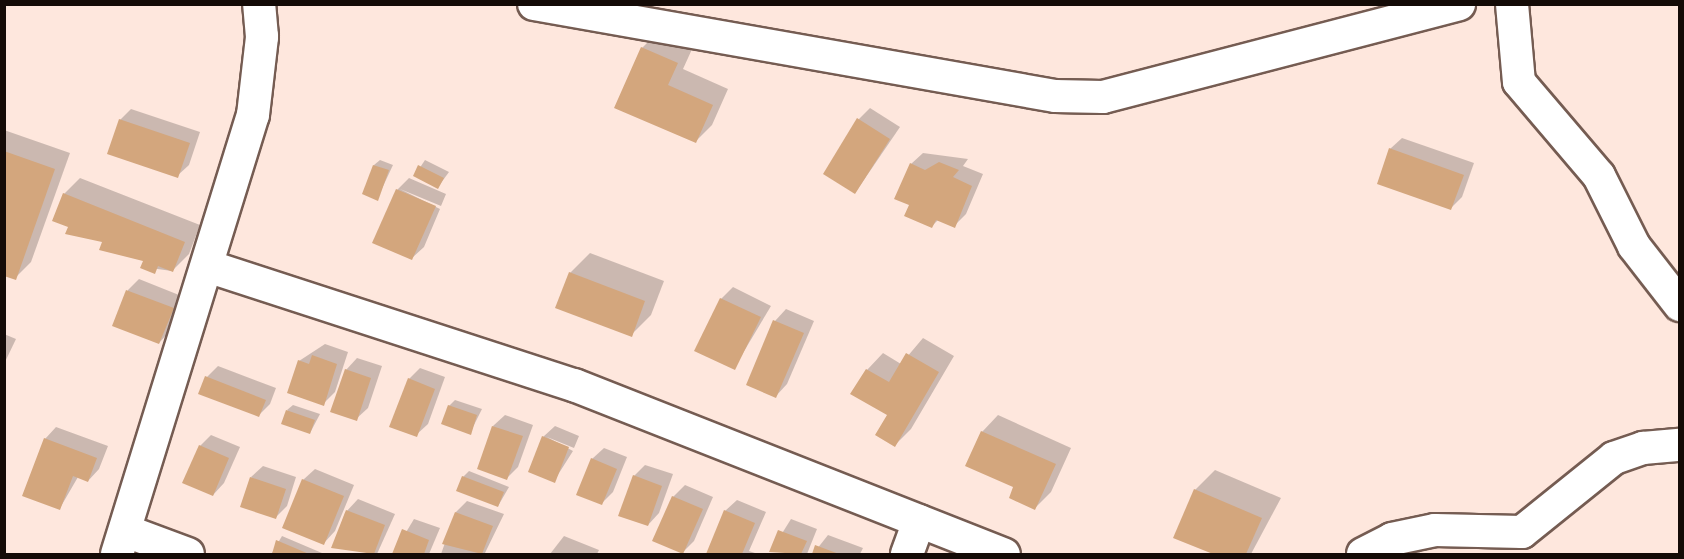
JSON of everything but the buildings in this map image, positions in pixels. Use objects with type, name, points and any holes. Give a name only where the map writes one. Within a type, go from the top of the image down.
[{"type":"street","points":[[188,555],[121,543],[253,115],[262,37],[259,4]]},
{"type":"street","points":[[534,4],[1055,96],[1103,97],[1426,9],[1459,4]]},
{"type":"street","points":[[1512,4],[1520,82],[1599,176],[1634,246],[1680,305]]},
{"type":"street","points":[[207,266],[573,385],[1004,555]]},
{"type":"street","points":[[1363,555],[1392,539],[1435,530],[1525,543],[1614,458],[1642,448],[1680,445]]},
{"type":"street","points":[[907,555],[919,521]]}]
